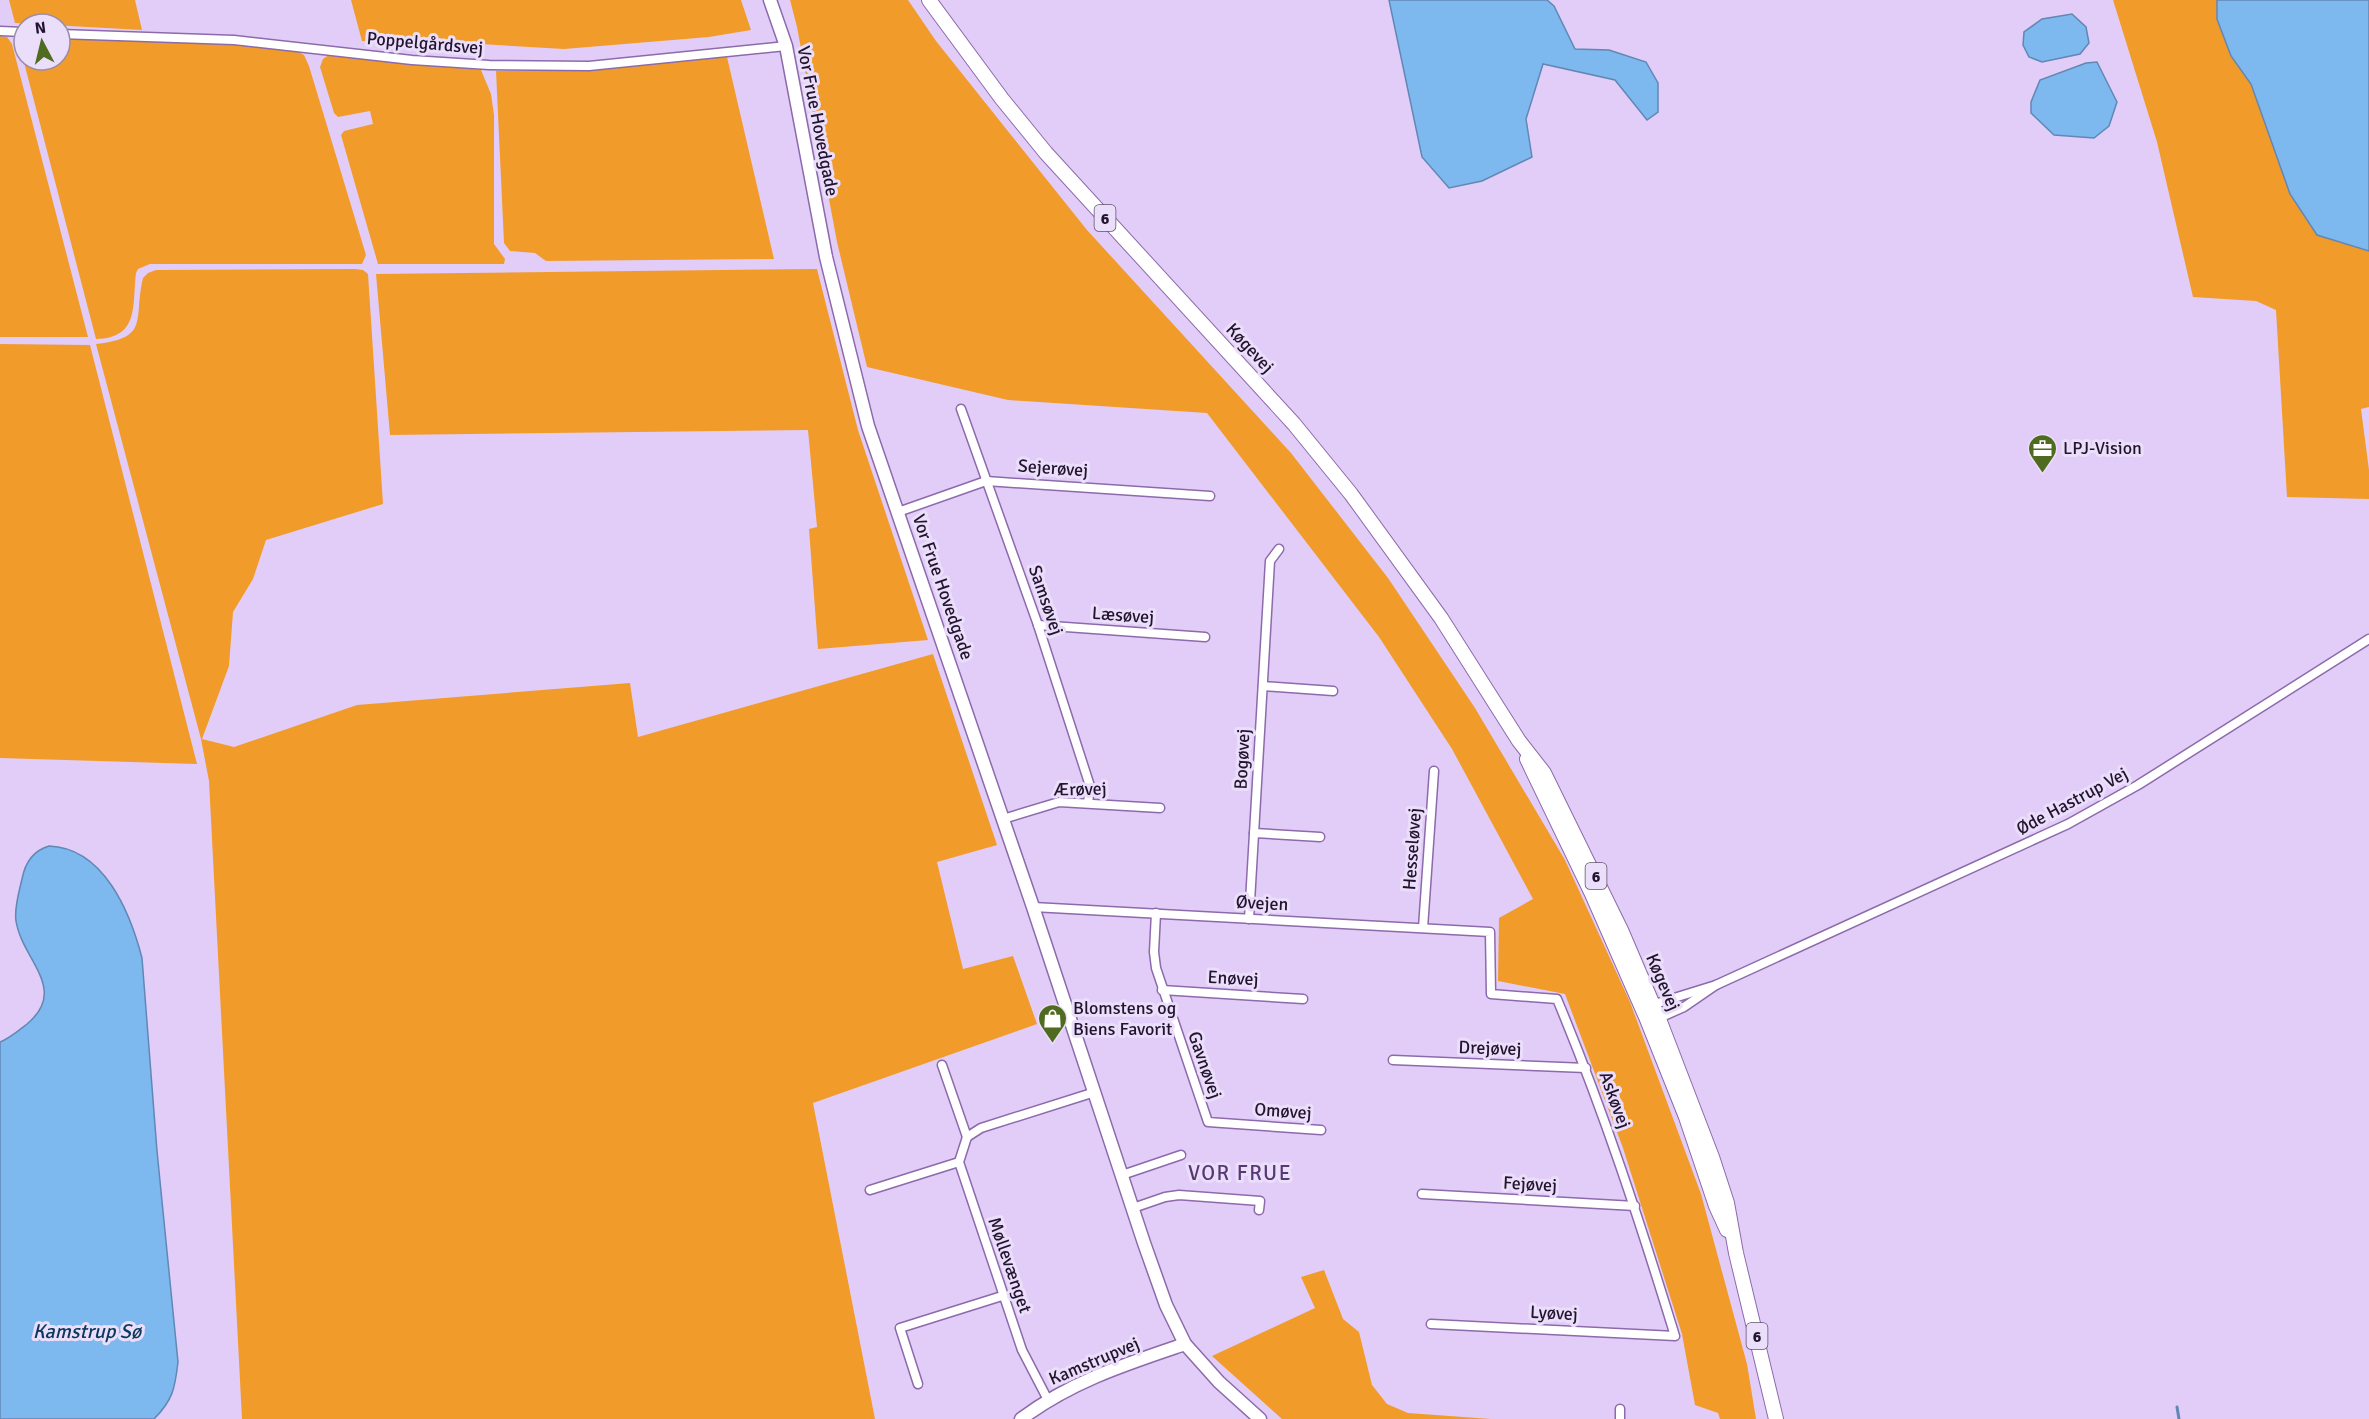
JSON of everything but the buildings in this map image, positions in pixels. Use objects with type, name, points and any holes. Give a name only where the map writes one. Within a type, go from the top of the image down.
[{"type":"main road","name":"Køgevej","points":[[929,0],[1002,99],[1046,153],[1287,416],[1351,494],[1447,627],[1519,741],[1535,778],[1653,1014],[1716,1206],[1737,1253],[1776,1419]]},
{"type":"street","name":"Vor Frue Hovedgade","points":[[770,0],[786,46],[826,257],[868,426],[1033,906],[1166,1305],[1185,1344],[1219,1382],[1260,1419]]},
{"type":"street","name":"Poppelgårdsvej","points":[[72,34],[234,40],[412,60],[512,65],[590,66],[786,46]]},
{"type":"street","name":"Samsøvej","points":[[961,409],[1038,626],[1090,786],[1088,803]]},
{"type":"street","name":"Sejerøvej","points":[[898,512],[986,481],[1210,496]]},
{"type":"street","name":"Bogøvej","points":[[1249,919],[1270,561],[1279,549]]},
{"type":"street","name":"Læsøvej","points":[[1038,626],[1205,637]]},
{"type":"street","name":"Øde Hastrup Vej","points":[[1716,985],[2068,824],[2138,785],[2369,639]]},
{"type":"street","points":[[1263,686],[1333,691]]},
{"type":"street","name":"Hesseløvej","points":[[1424,928],[1434,771]]},
{"type":"street","name":"Ærøvej","points":[[1003,819],[1059,802],[1160,808]]},
{"type":"street","points":[[1254,833],[1320,837]]},
{"type":"street","name":"Øvejen","points":[[1033,906],[1490,932]]},
{"type":"street","name":"Gavnøvej","points":[[1156,914],[1154,952],[1156,968],[1208,1122]]},
{"type":"street","name":"Askøvej","points":[[1490,932],[1491,994],[1557,999],[1586,1068],[1635,1206],[1675,1336]]},
{"type":"street","points":[[1653,1014],[1684,1007],[1716,985]]},
{"type":"street","points":[[1653,1014],[1716,985]]},
{"type":"street","name":"Enøvej","points":[[1162,990],[1303,999]]},
{"type":"street","name":"Drejøvej","points":[[1393,1060],[1586,1068]]},
{"type":"street","points":[[942,1065],[967,1137]]},
{"type":"street","points":[[870,1190],[958,1162],[967,1137],[981,1128],[1095,1092]]},
{"type":"street","name":"Omøvej","points":[[1208,1122],[1321,1130]]},
{"type":"street","points":[[1122,1175],[1181,1155]]},
{"type":"street","name":"Møllevænget","points":[[958,1162],[1022,1350],[1048,1400]]},
{"type":"street","name":"Fejøvej","points":[[1422,1194],[1635,1206]]},
{"type":"street","points":[[1133,1209],[1165,1197],[1179,1195],[1260,1201],[1259,1210]]},
{"type":"street","points":[[918,1384],[900,1328],[1002,1296]]},
{"type":"street","name":"Lyøvej","points":[[1431,1324],[1675,1336]]},
{"type":"street","name":"Kamstrupvej","points":[[1021,1419],[1048,1400],[1096,1375],[1185,1344]]},
{"type":"street","points":[[1620,1409],[1620,1419]]},
{"type":"shaded area","points":[[9,0],[135,0],[142,30],[72,26],[72,12],[12,12]]},
{"type":"shaded area","points":[[351,0],[741,0],[751,30],[709,37],[564,49],[396,39],[384,42],[362,41]]},
{"type":"shaded area","points":[[790,0],[908,0],[936,41],[1087,230],[1291,453],[1388,578],[1475,708],[1565,860],[1630,1002],[1701,1194],[1747,1364],[1756,1419],[1720,1419],[1718,1413],[1695,1405],[1682,1334],[1623,1148],[1565,994],[1498,981],[1499,918],[1533,899],[1452,749],[1379,637],[1207,413],[1008,400],[867,367],[837,242]]},
{"type":"shaded area","points":[[2113,0],[2217,0],[2217,19],[2231,56],[2251,84],[2290,194],[2317,235],[2369,251],[2369,407],[2361,409],[2369,470],[2369,499],[2287,497],[2276,310],[2256,301],[2193,297],[2157,142]]},
{"type":"shaded area","points":[[0,36],[7,37],[12,44],[12,72],[19,72],[88,337],[0,337]]},
{"type":"shaded area","points":[[72,39],[257,45],[297,51],[304,55],[366,255],[362,264],[150,264],[138,269],[136,273],[133,308],[127,326],[120,333],[96,339],[27,72],[72,72]]},
{"type":"shaded area","points":[[330,54],[481,70],[491,94],[494,115],[494,244],[505,259],[504,264],[378,264],[341,135],[344,131],[373,124],[370,111],[338,117],[334,113],[320,67],[323,59]]},
{"type":"shaded area","points":[[727,57],[774,259],[546,261],[535,253],[510,251],[504,243],[496,71],[590,71]]},
{"type":"shaded area","points":[[817,269],[858,430],[928,640],[818,649],[809,529],[817,527],[808,430],[390,435],[376,274]]},
{"type":"shaded area","points":[[156,270],[363,270],[368,274],[383,504],[266,540],[253,579],[233,612],[229,666],[202,739],[234,747],[357,705],[630,683],[638,737],[933,654],[997,845],[937,862],[963,969],[1013,956],[1037,1024],[813,1103],[875,1419],[242,1419],[209,781],[201,739],[96,344],[125,337],[132,331],[138,315],[143,278]]},
{"type":"shaded area","points":[[0,344],[90,345],[197,764],[0,758]]},
{"type":"shaded area","points":[[1324,1270],[1343,1319],[1359,1332],[1372,1385],[1387,1404],[1408,1413],[1491,1419],[1282,1419],[1212,1356],[1315,1308],[1301,1277]]},
{"type":"water","points":[[1389,0],[1547,0],[1554,6],[1575,49],[1609,50],[1646,62],[1658,83],[1658,112],[1647,120],[1615,80],[1543,64],[1526,119],[1532,157],[1482,181],[1449,188],[1422,157]]},
{"type":"water","points":[[2217,0],[2369,0],[2369,251],[2317,235],[2290,194],[2251,84],[2231,56],[2217,19]]},
{"type":"water","points":[[2072,14],[2086,27],[2089,43],[2080,54],[2042,62],[2029,57],[2023,45],[2024,32],[2042,19]]},
{"type":"water","points":[[2097,62],[2117,102],[2109,126],[2094,138],[2054,135],[2031,113],[2031,102],[2040,80],[2086,63]]},
{"type":"water","name":"Kamstrup Sø","points":[[49,846],[68,850],[85,858],[99,870],[122,903],[142,958],[157,1151],[178,1362],[172,1393],[154,1419],[0,1419],[0,1042],[27,1024],[39,1011],[44,999],[44,986],[20,935],[16,911],[27,863],[34,854]]},
{"type":"waterway","points":[[2177,1407],[2179,1419]]},
{"type":"place","name":"LPJ-Vision","points":[[2042,474]]},
{"type":"place","name":"Blomstens og Biens Favorit","points":[[1052,1044]]},
{"type":"district","name":"VOR FRUE","points":[[1240,1173]]}]
